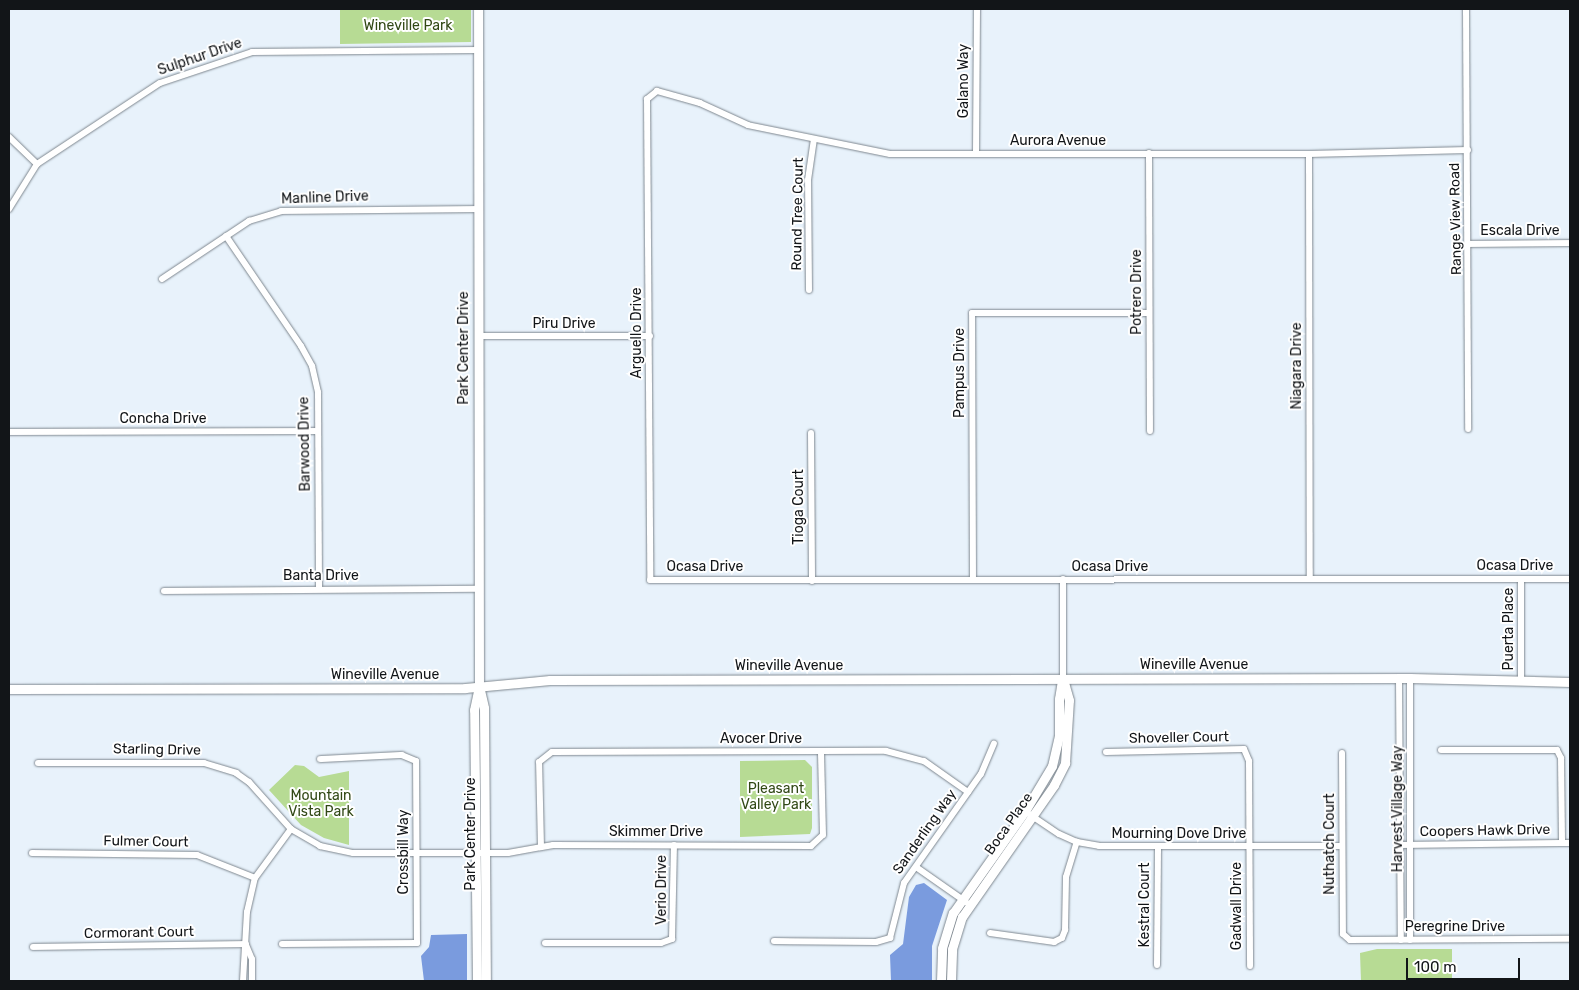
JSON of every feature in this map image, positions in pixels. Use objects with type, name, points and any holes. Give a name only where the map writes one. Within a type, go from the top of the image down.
[{"type":"main road","name":"Park Center Drive","points":[[478,9],[479,686],[474,710],[486,981]]},
{"type":"main road","name":"Wineville Avenue","points":[[9,689],[479,686],[550,680],[1410,678],[1521,679],[1570,682]]},
{"type":"main road","name":"Boca Place","points":[[941,981],[946,930],[1028,813],[1054,785],[1065,762],[1069,700],[1063,679]]},
{"type":"main road","name":"Park Center Drive","points":[[477,981],[480,853]]},
{"type":"main road","name":"Boca Place","points":[[950,981],[955,933],[966,901]]},
{"type":"street","name":"Galano Way","points":[[976,153],[977,9]]},
{"type":"street","name":"Range View Road","points":[[1466,9],[1469,244],[1468,429]]},
{"type":"street","name":"Sulphur Drive","points":[[9,209],[37,164],[160,83],[252,52],[478,50]]},
{"type":"street","name":"Aurora Avenue","points":[[657,91],[700,103],[748,125],[890,154],[1309,154],[1468,150]]},
{"type":"street","name":"Arguello Drive","points":[[650,580],[650,336],[647,99],[657,91]]},
{"type":"street","points":[[9,137],[37,164]]},
{"type":"street","name":"Round Tree Court","points":[[809,290],[808,180],[814,139]]},
{"type":"street","name":"Potrero Drive","points":[[1149,153],[1150,431]]},
{"type":"street","name":"Niagara Drive","points":[[1309,154],[1310,578]]},
{"type":"street","name":"Manline Drive","points":[[162,279],[249,221],[288,210],[478,209]]},
{"type":"street","name":"Barwood Drive","points":[[226,236],[301,346],[312,366],[318,392],[319,588]]},
{"type":"street","name":"Escala Drive","points":[[1469,244],[1570,243]]},
{"type":"street","name":"Pampus Drive","points":[[973,580],[972,313],[1150,313]]},
{"type":"street","name":"Piru Drive","points":[[478,336],[650,336]]},
{"type":"street","name":"Concha Drive","points":[[9,432],[318,431]]},
{"type":"street","name":"Tioga Court","points":[[811,433],[812,580]]},
{"type":"street","name":"Boca Place","points":[[1063,579],[1063,679]]},
{"type":"street","name":"Puerta Place","points":[[1521,579],[1521,679]]},
{"type":"street","name":"Ocasa Drive","points":[[650,580],[1570,579]]},
{"type":"street","name":"Banta Drive","points":[[164,591],[319,588],[478,590]]},
{"type":"street","name":"Harvest Village Way","points":[[1410,678],[1410,940]]},
{"type":"street","name":"Harvest Village Way","points":[[1399,679],[1401,940]]},
{"type":"street","name":"Sanderling Way","points":[[774,941],[876,942],[890,938],[899,896],[916,866],[981,774],[994,744]]},
{"type":"street","name":"Shoveller Court","points":[[1106,752],[1244,749],[1249,761],[1250,846]]},
{"type":"street","points":[[1441,750],[1557,750],[1561,758],[1562,843]]},
{"type":"street","name":"Skimmer Drive","points":[[480,853],[541,847],[674,845],[811,846],[823,835],[821,751]]},
{"type":"street","name":"Avocer Drive","points":[[541,847],[539,770],[544,756],[552,752],[886,751],[924,762],[968,792]]},
{"type":"street","name":"Nuthatch Court","points":[[1342,753],[1343,934]]},
{"type":"street","name":"Crossbill Way","points":[[282,944],[417,943],[416,761],[402,755],[320,759]]},
{"type":"street","name":"Starling Drive","points":[[38,763],[174,762],[219,766],[249,782],[291,829],[306,839],[336,850],[480,853]]},
{"type":"street","name":"Mourning Dove Drive","points":[[1028,813],[1077,842],[1099,846],[1342,846]]},
{"type":"street","points":[[243,981],[247,912],[255,878],[291,829]]},
{"type":"street","points":[[990,933],[1054,942],[1062,938],[1065,930],[1066,877],[1077,842]]},
{"type":"street","name":"Coopers Hawk Drive","points":[[1400,845],[1570,843]]},
{"type":"street","name":"Verio Drive","points":[[545,943],[661,943],[674,935],[674,845]]},
{"type":"street","name":"Kestral Court","points":[[1157,964],[1158,846]]},
{"type":"street","name":"Gadwall Drive","points":[[1250,846],[1250,966]]},
{"type":"street","name":"Fulmer Court","points":[[32,853],[197,855],[255,878]]},
{"type":"street","points":[[916,866],[966,901]]},
{"type":"street","name":"Peregrine Drive","points":[[1343,934],[1350,940],[1570,938]]},
{"type":"street","points":[[246,944],[252,959],[252,981]]},
{"type":"street","name":"Cormorant Court","points":[[33,946],[246,944]]},
{"type":"green space","name":"Wineville Park","points":[[340,9],[471,9],[471,42],[340,44]]},
{"type":"green space","name":"Pleasant Valley Park","points":[[805,760],[812,767],[812,828],[810,834],[740,837],[740,761]]},
{"type":"green space","name":"Mountain Vista Park","points":[[295,765],[304,766],[319,777],[349,771],[349,845],[324,838],[301,825],[269,790]]},
{"type":"green space","points":[[1377,949],[1452,949],[1452,981],[1361,981],[1360,953]]},
{"type":"water","points":[[924,883],[947,900],[932,946],[932,981],[891,981],[890,955],[903,944],[909,897],[916,885]]},
{"type":"water","points":[[467,934],[467,981],[424,981],[421,956],[429,947],[431,935]]}]
